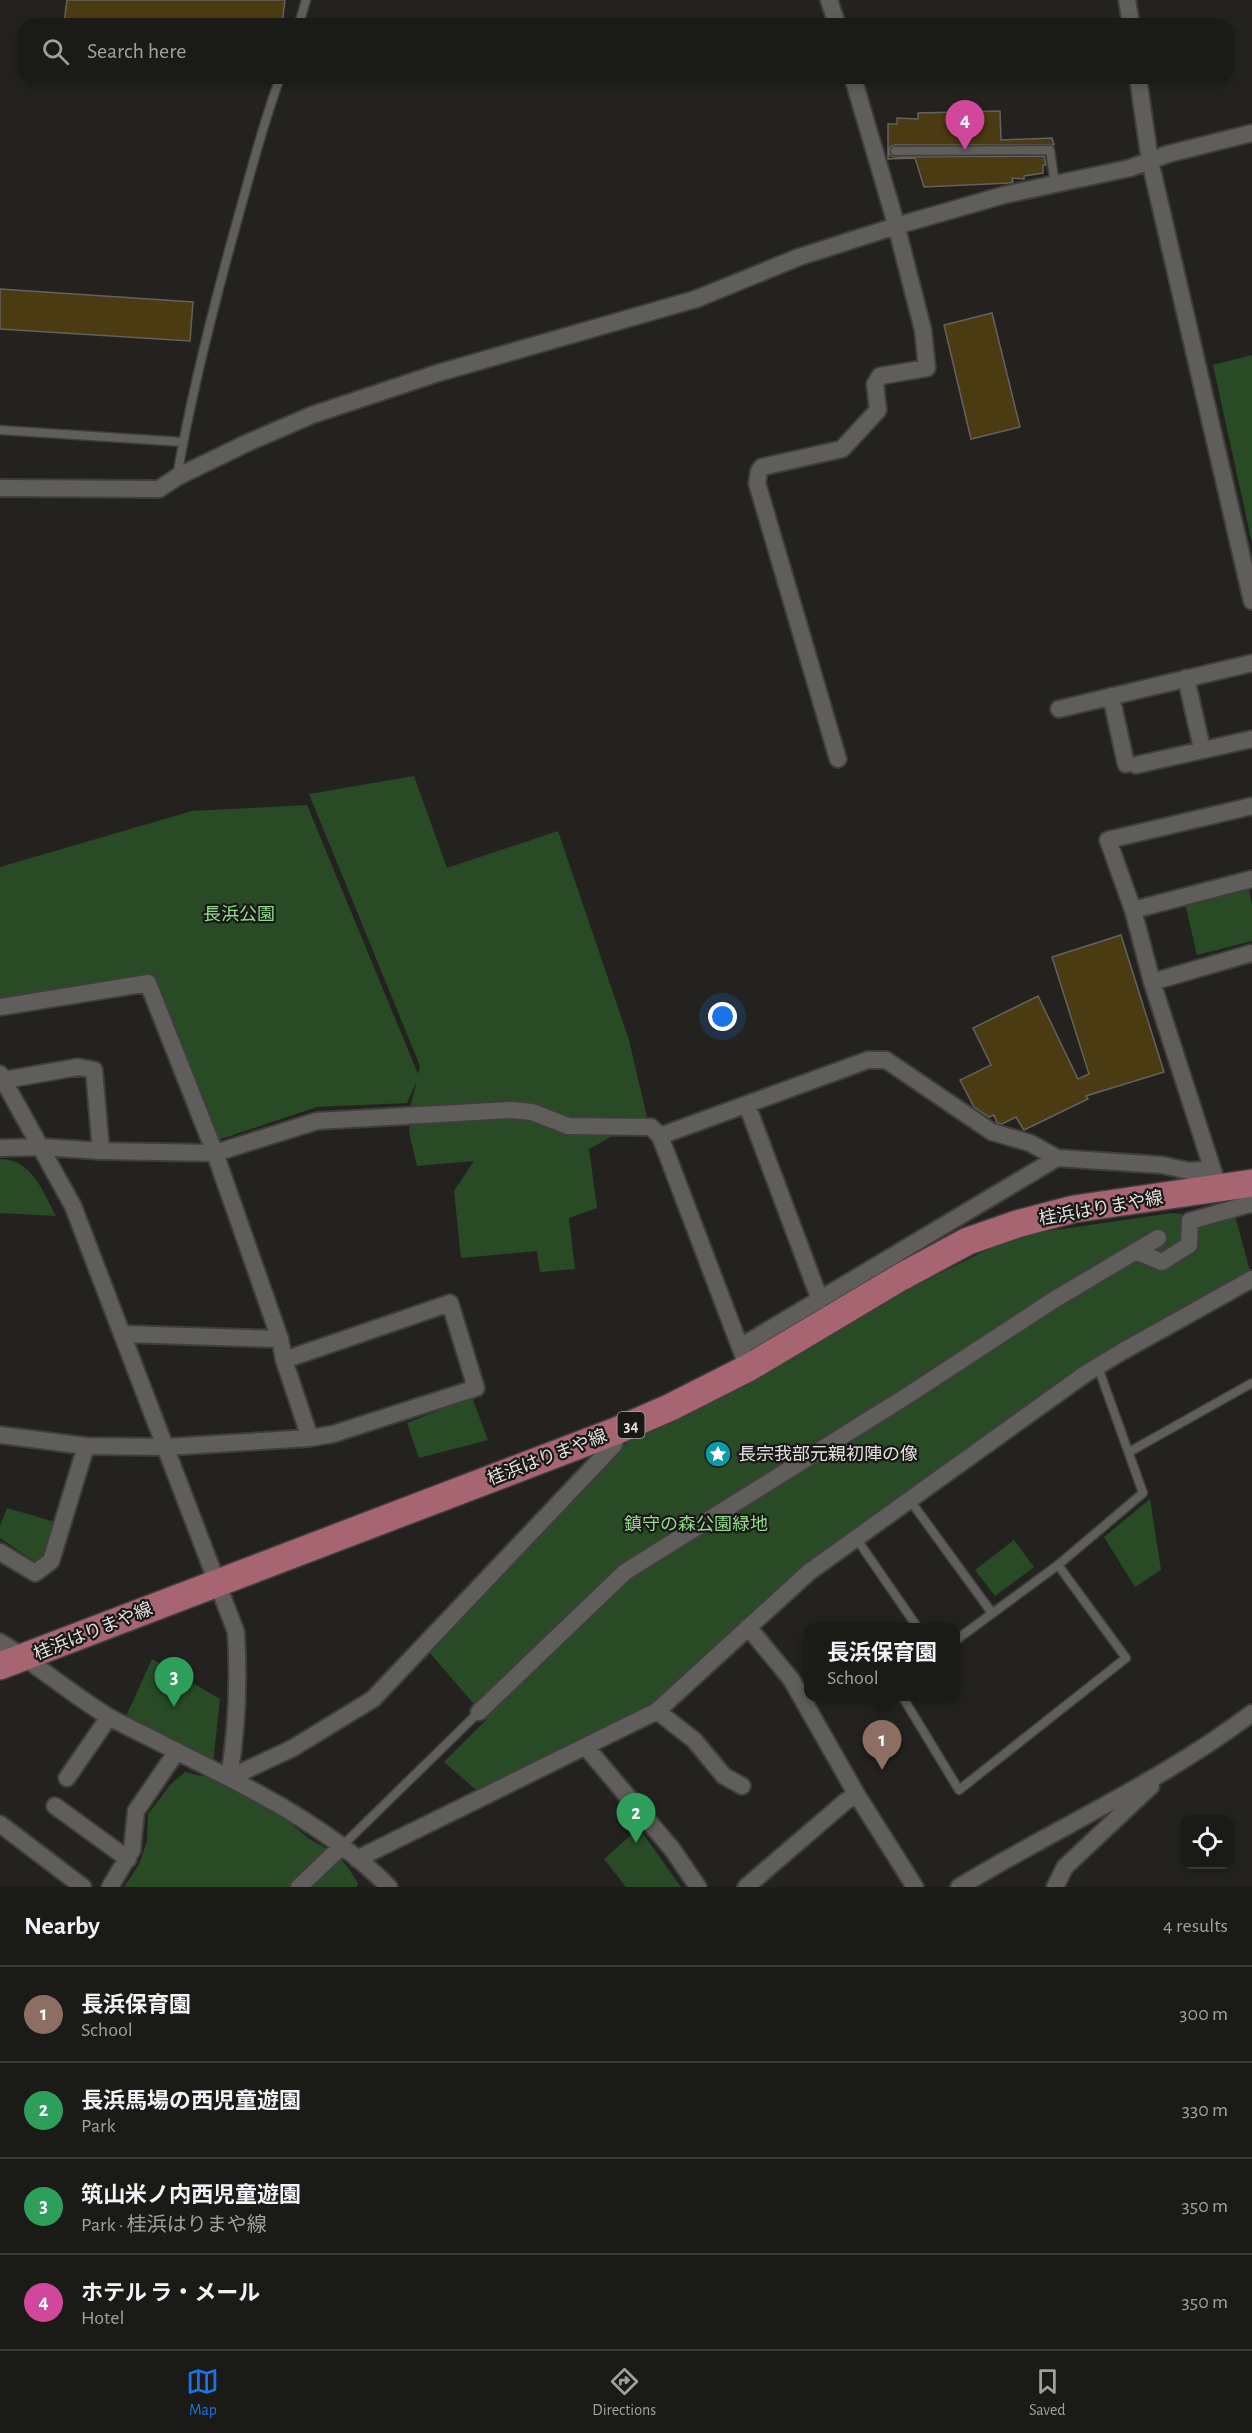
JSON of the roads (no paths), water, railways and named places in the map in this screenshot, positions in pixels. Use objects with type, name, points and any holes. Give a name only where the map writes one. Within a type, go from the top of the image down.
[{"type":"main road","name":"桂浜はりまや線","points":[[0,1666],[616,1431],[670,1407],[744,1358],[968,1241],[1017,1224],[1074,1209],[1215,1179],[1250,1196]]},
{"type":"street","points":[[829,0],[835,18]]},
{"type":"street","points":[[1127,0],[1130,18]]},
{"type":"street","points":[[838,759],[760,495],[758,477],[762,467],[842,449],[878,410],[875,384],[877,378],[927,368],[922,330],[896,226],[855,84]]},
{"type":"street","points":[[1139,84],[1149,161],[1252,601]]},
{"type":"street","points":[[0,489],[159,489],[177,477],[247,443],[312,415],[438,373],[696,299],[799,257],[896,226],[1004,195],[1130,168],[1252,133]]},
{"type":"street","points":[[1059,709],[1252,663]]},
{"type":"street","points":[[1186,678],[1201,744]]},
{"type":"street","points":[[1111,696],[1131,764],[1252,739]]},
{"type":"street","points":[[1215,1179],[1152,982],[1133,910],[1108,840],[1252,806]]},
{"type":"street","points":[[1133,910],[1252,879]]},
{"type":"street","points":[[1152,982],[1252,953]]},
{"type":"street","points":[[0,1007],[148,983],[215,1153],[280,1339],[284,1360],[310,1438]]},
{"type":"street","points":[[660,1136],[868,1060],[886,1060],[992,1132],[1030,1143],[1057,1158],[1162,1165],[1215,1179]]},
{"type":"street","points":[[101,1151],[94,1070],[78,1066],[2,1077],[43,1147],[73,1206],[124,1334],[236,1632],[238,1650],[236,1736],[229,1778]]},
{"type":"street","points":[[747,1105],[820,1300]]},
{"type":"street","points":[[0,1148],[43,1147],[101,1151],[215,1153],[317,1120],[511,1110],[532,1112],[568,1126],[651,1127],[660,1136],[744,1358],[820,1300],[1057,1158]]},
{"type":"street","points":[[1135,1251],[1162,1262],[1190,1245],[1190,1221],[1250,1196]]},
{"type":"street","points":[[479,1712],[625,1572],[910,1394],[1052,1300],[1158,1238]]},
{"type":"street","points":[[357,1859],[657,1711],[809,1572],[909,1499],[1098,1366],[1252,1280]]},
{"type":"street","points":[[0,1435],[86,1446],[167,1447],[310,1438],[333,1434],[476,1388],[450,1303],[284,1360]]},
{"type":"street","points":[[124,1334],[280,1339]]},
{"type":"street","points":[[229,1778],[292,1748],[373,1699],[614,1445],[616,1431]]},
{"type":"street","points":[[0,1552],[35,1572],[51,1562],[86,1446]]},
{"type":"street","points":[[748,1627],[791,1679],[857,1795],[915,1887]]},
{"type":"street","points":[[0,1642],[26,1657],[110,1717],[229,1778],[342,1846],[389,1887]]},
{"type":"street","points":[[657,1711],[694,1740],[724,1776],[742,1786]]},
{"type":"street","points":[[959,1887],[984,1881],[1215,1742],[1252,1713]]},
{"type":"street","points":[[67,1778],[110,1717]]},
{"type":"street","points":[[585,1746],[672,1849],[698,1887]]},
{"type":"street","points":[[110,1887],[132,1850],[136,1810],[177,1751]]},
{"type":"street","points":[[1055,1887],[1065,1867],[1168,1769]]},
{"type":"street","points":[[746,1887],[846,1801],[857,1795]]},
{"type":"street","points":[[55,1806],[128,1859]]},
{"type":"street","points":[[0,1824],[83,1887]]},
{"type":"street","points":[[299,1887],[342,1846]]},
{"type":"lane","points":[[301,18],[306,0]]},
{"type":"lane","points":[[177,477],[218,287],[264,122],[277,84]]},
{"type":"lane","points":[[895,151],[1050,150],[1055,185]]},
{"type":"lane","points":[[0,430],[183,442]]},
{"type":"lane","points":[[960,1637],[1058,1565],[1143,1493],[1098,1366]]},
{"type":"lane","points":[[1129,1452],[1252,1383]]},
{"type":"lane","points":[[909,1499],[993,1613]]},
{"type":"lane","points":[[856,1538],[915,1623]]},
{"type":"lane","points":[[905,1701],[959,1790],[1126,1658],[1058,1565]]},
{"type":"lane","points":[[342,1846],[479,1712]]},
{"type":"place","name":"ホテル ラ・メール","points":[[965,150]]},
{"type":"place","name":"長宗我部元親初陣の像","points":[[718,1454]]},
{"type":"place","name":"筑山米ノ内西児童遊園","points":[[174,1707]]},
{"type":"place","name":"長浜保育園","points":[[882,1770]]},
{"type":"place","name":"長浜馬場の西児童遊園","points":[[636,1843]]},
{"type":"park label","name":"長浜公園","points":[[239,914]]},
{"type":"park label","name":"鎮守の森公園緑地","points":[[696,1524]]}]
